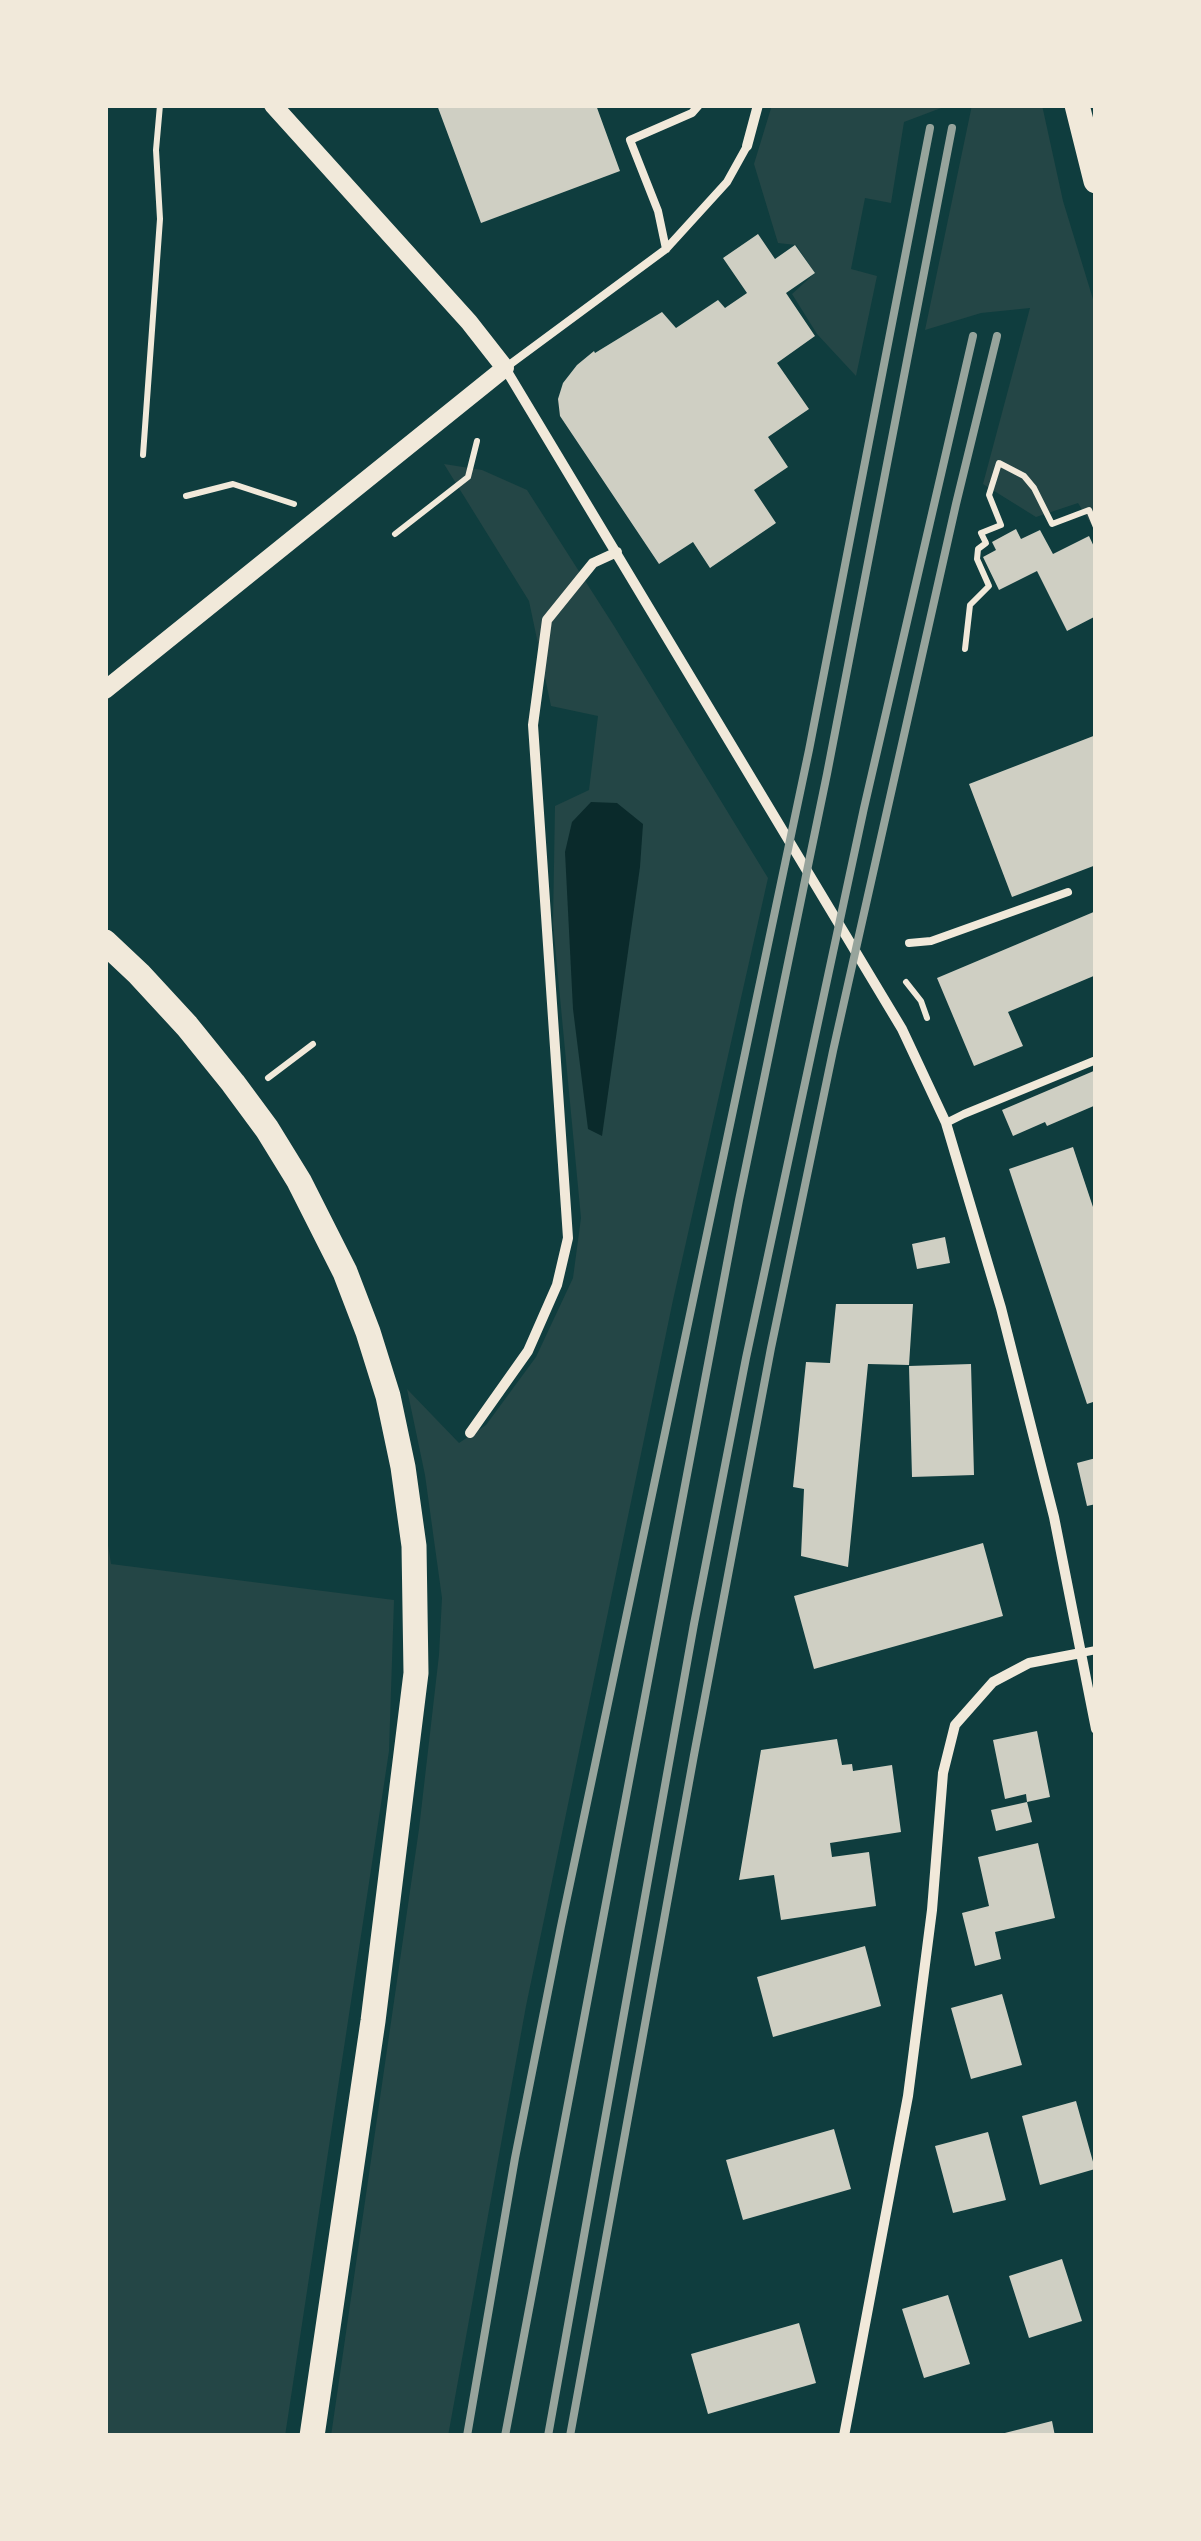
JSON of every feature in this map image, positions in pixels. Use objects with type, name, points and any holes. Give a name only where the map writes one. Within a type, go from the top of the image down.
[{"type":"main road","points":[[1076,105],[1096,181]]},
{"type":"main road","points":[[105,942],[139,974],[222,1069],[299,1181],[344,1272],[368,1332],[388,1396],[406,1487],[414,1546],[416,1673],[373,2022],[312,2436]]},
{"type":"street","points":[[273,105],[470,322],[505,368],[902,1029],[946,1123],[1002,1308],[1054,1517],[1096,1729]]},
{"type":"street","points":[[747,146],[758,105]]},
{"type":"street","points":[[105,690],[505,368]]},
{"type":"street","points":[[470,1433],[528,1350],[557,1285],[568,1238],[534,725],[547,620],[593,563],[618,552]]},
{"type":"street","points":[[844,2436],[908,2096],[932,1910],[943,1773],[955,1725],[992,1682],[1028,1663],[1081,1653]]},
{"type":"lane","points":[[666,249],[658,211],[630,140],[692,113],[699,105]]},
{"type":"lane","points":[[505,368],[666,249],[726,182],[747,146]]},
{"type":"lane","points":[[909,943],[931,941],[1068,892]]},
{"type":"lane","points":[[946,1123],[1096,1060]]},
{"type":"lane","points":[[1081,1653],[1096,1650]]},
{"type":"path","points":[[143,454],[160,219],[156,150],[160,105]]},
{"type":"path","points":[[395,534],[468,477],[477,441]]},
{"type":"path","points":[[965,650],[970,605],[990,586],[976,558],[978,549],[986,544],[982,533],[1002,525],[988,494],[999,463],[1024,476],[1052,524],[1089,510],[1096,526]]},
{"type":"path","points":[[186,496],[233,484],[324,514]]},
{"type":"path","points":[[267,1079],[313,1044]]},
{"type":"shaded area","points":[[772,105],[949,105],[904,122],[891,203],[865,198],[851,269],[877,276],[856,376],[817,334],[792,294],[815,273],[796,245],[778,243],[754,164]]},
{"type":"shaded area","points":[[972,105],[1042,105],[1063,201],[1096,309],[1096,532],[1078,503],[1036,517],[983,484],[1030,308],[981,313],[925,330]]},
{"type":"shaded area","points":[[444,464],[482,470],[527,490],[768,878],[673,1300],[526,2006],[448,2436],[331,2436],[419,1829],[439,1655],[442,1598],[425,1475],[407,1389],[459,1443],[486,1425],[536,1357],[573,1278],[581,1218],[553,924],[555,806],[589,790],[598,716],[551,706],[529,601]]},
{"type":"shaded area","points":[[591,802],[617,803],[643,824],[602,1136],[588,1129],[573,1009],[565,852],[572,822]]},
{"type":"shaded area","points":[[105,1526],[111,1564],[394,1600],[389,1751],[285,2436],[105,2436]]},
{"type":"building","points":[[437,105],[596,105],[620,171],[481,223]]},
{"type":"building","points":[[758,234],[775,259],[795,245],[815,273],[786,293],[815,336],[777,363],[809,409],[768,437],[788,467],[754,490],[776,523],[710,568],[693,542],[659,564],[560,416],[558,399],[563,383],[577,365],[662,312],[676,328],[718,300],[725,308],[747,293],[723,258]]},
{"type":"building","points":[[1016,529],[1021,539],[1040,530],[1053,554],[1089,536],[1096,551],[1096,616],[1067,631],[1037,571],[999,590],[983,557],[996,550],[992,542]]},
{"type":"building","points":[[1096,735],[1096,865],[1012,897],[969,784]]},
{"type":"building","points":[[1096,911],[1096,975],[1008,1012],[1023,1046],[974,1066],[937,978]]},
{"type":"building","points":[[1096,1070],[1096,1105],[1013,1136],[1002,1110]]},
{"type":"building","points":[[1073,1147],[1096,1216],[1096,1401],[1087,1404],[1009,1169]]},
{"type":"building","points":[[945,1237],[950,1263],[917,1269],[912,1244]]},
{"type":"building","points":[[836,1304],[913,1304],[909,1365],[868,1364],[848,1567],[801,1556],[804,1489],[793,1487],[806,1362],[830,1363]]},
{"type":"building","points":[[971,1364],[974,1475],[912,1477],[909,1366]]},
{"type":"building","points":[[1096,1458],[1096,1504],[1087,1506],[1077,1463]]},
{"type":"building","points":[[983,1543],[1003,1616],[814,1669],[794,1596]]},
{"type":"building","points":[[1037,1731],[1050,1797],[1027,1802],[1026,1794],[1005,1799],[993,1740]]},
{"type":"building","points":[[837,1739],[842,1765],[852,1764],[853,1771],[892,1765],[901,1832],[830,1843],[832,1857],[869,1852],[876,1906],[781,1920],[774,1875],[739,1880],[761,1750]]},
{"type":"building","points":[[1027,1802],[1032,1822],[996,1831],[991,1810]]},
{"type":"building","points":[[1038,1843],[1055,1918],[995,1932],[1001,1959],[975,1966],[962,1913],[989,1906],[978,1857]]},
{"type":"building","points":[[865,1946],[881,2006],[773,2037],[757,1977]]},
{"type":"building","points":[[1002,1994],[1022,2065],[971,2079],[951,2008]]},
{"type":"building","points":[[1076,2101],[1095,2169],[1040,2185],[1022,2116]]},
{"type":"building","points":[[834,2129],[851,2189],[743,2220],[726,2160]]},
{"type":"building","points":[[988,2132],[1006,2200],[953,2213],[935,2146]]},
{"type":"building","points":[[1062,2259],[1082,2321],[1029,2338],[1009,2276]]},
{"type":"building","points":[[948,2295],[970,2364],[924,2378],[902,2309]]},
{"type":"building","points":[[799,2323],[816,2383],[708,2414],[691,2354]]},
{"type":"building","points":[[1052,2421],[1055,2436],[997,2436],[997,2435]]},
{"type":"railway","points":[[467,2436],[515,2158],[561,1926],[809,750],[930,128]]},
{"type":"railway","points":[[505,2436],[739,1200],[827,774],[952,128]]},
{"type":"railway","points":[[548,2436],[694,1624],[746,1358],[864,808],[973,336]]},
{"type":"railway","points":[[570,2436],[771,1348],[833,1051],[997,336]]}]
